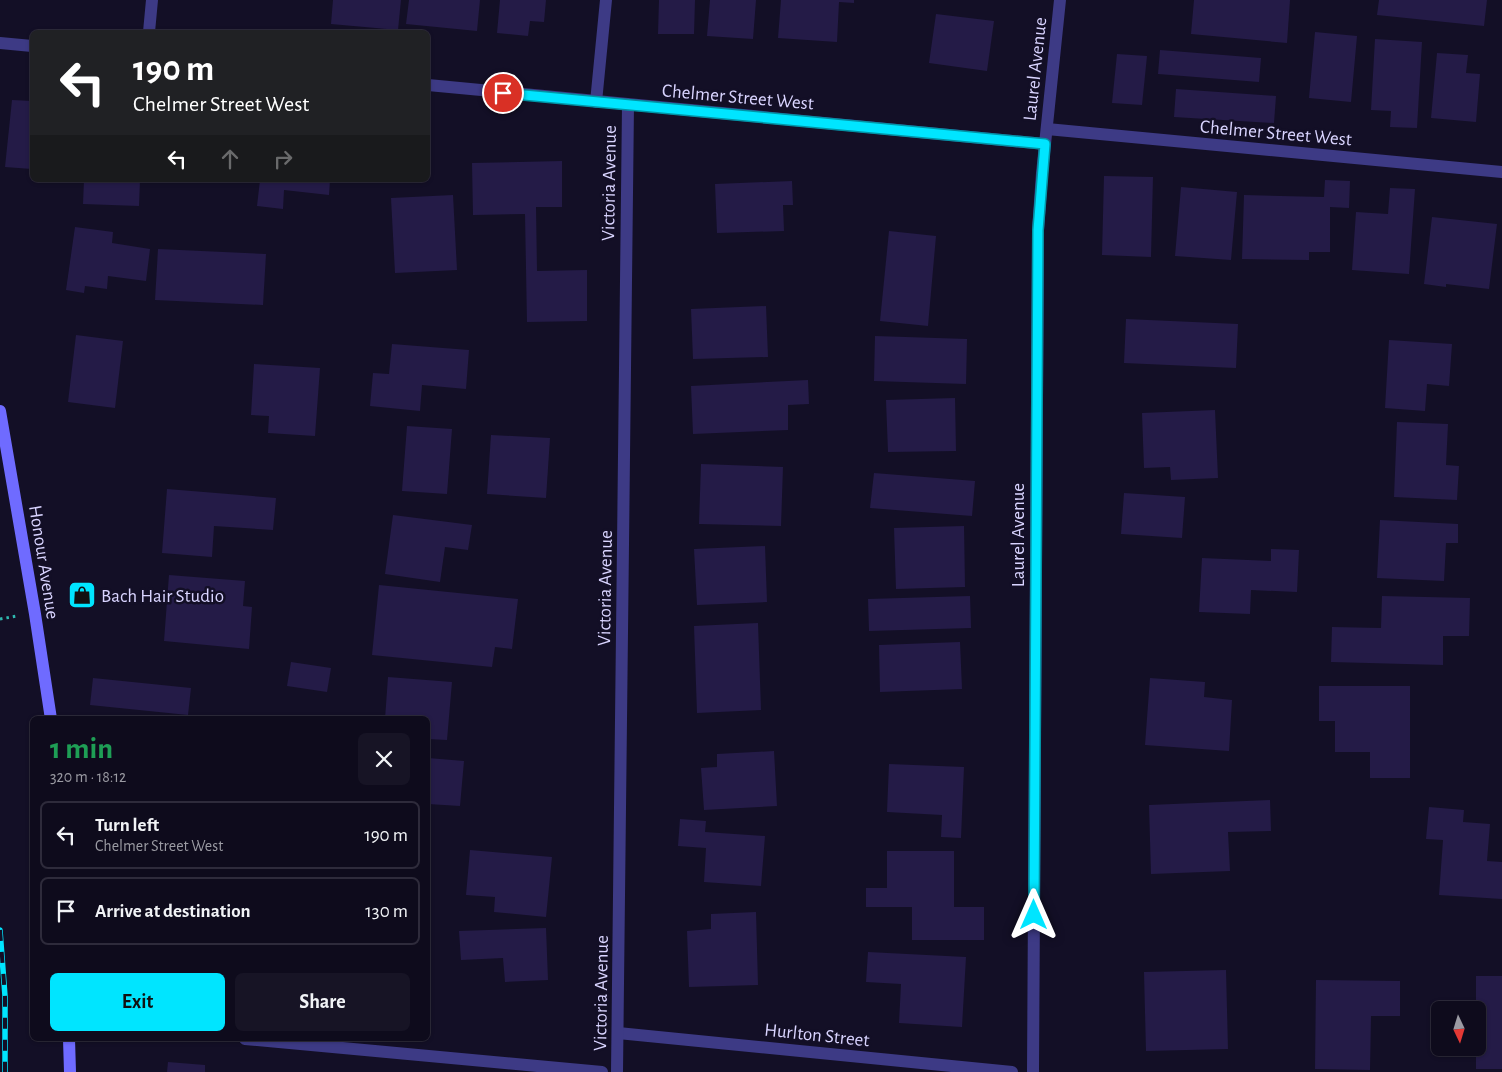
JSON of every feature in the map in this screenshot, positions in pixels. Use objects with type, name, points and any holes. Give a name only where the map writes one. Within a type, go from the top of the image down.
[{"type":"main road","name":"Honour Avenue","points":[[0,411],[51,716]]},
{"type":"main road","points":[[69,1041],[70,1072]]},
{"type":"street","points":[[149,30],[152,0]]},
{"type":"street","name":"Victoria Avenue","points":[[596,102],[606,0]]},
{"type":"street","name":"Laurel Avenue","points":[[1033,1072],[1038,230],[1060,0]]},
{"type":"street","points":[[0,43],[30,46]]},
{"type":"street","name":"Chelmer Street West","points":[[430,85],[1045,144]]},
{"type":"street","name":"Victoria Avenue","points":[[617,1072],[628,105]]},
{"type":"street","name":"Chelmer Street West","points":[[1047,129],[1502,172]]},
{"type":"street","name":"Hurlton Street","points":[[618,1033],[1012,1072]]},
{"type":"street","points":[[267,1041],[602,1072]]},
{"type":"building","points":[[333,0],[401,0],[398,30],[331,24]]},
{"type":"building","points":[[409,0],[480,0],[477,31],[406,24]]},
{"type":"building","points":[[500,0],[546,0],[544,22],[530,21],[528,36],[497,33]]},
{"type":"building","points":[[659,0],[695,0],[694,34],[658,34]]},
{"type":"building","points":[[710,0],[756,0],[753,39],[707,36]]},
{"type":"building","points":[[781,0],[854,0],[854,3],[839,2],[837,42],[778,38]]},
{"type":"building","points":[[1194,0],[1290,0],[1287,43],[1191,34]]},
{"type":"building","points":[[1379,0],[1487,0],[1484,26],[1377,15]]},
{"type":"building","points":[[936,14],[994,21],[987,71],[929,63]]},
{"type":"building","points":[[1315,32],[1357,36],[1351,102],[1309,98]]},
{"type":"building","points":[[1375,39],[1422,42],[1417,128],[1390,127],[1391,111],[1371,110]]},
{"type":"building","points":[[1160,50],[1261,58],[1259,82],[1158,74]]},
{"type":"building","points":[[1437,53],[1468,55],[1466,73],[1480,74],[1476,122],[1431,118]]},
{"type":"building","points":[[1117,54],[1147,56],[1142,105],[1112,103]]},
{"type":"building","points":[[1176,89],[1276,96],[1274,123],[1174,117]]},
{"type":"building","points":[[12,100],[30,101],[30,169],[5,167]]},
{"type":"building","points":[[562,161],[562,207],[536,207],[537,271],[587,270],[587,321],[527,322],[525,214],[473,215],[472,163]]},
{"type":"building","points":[[1104,176],[1153,177],[1151,257],[1102,255]]},
{"type":"building","points":[[1325,180],[1350,181],[1349,208],[1330,207],[1330,252],[1309,252],[1309,260],[1242,259],[1244,195],[1324,197]]},
{"type":"building","points":[[792,181],[793,205],[783,205],[784,231],[717,233],[715,184]]},
{"type":"building","points":[[84,182],[140,182],[139,206],[83,204]]},
{"type":"building","points":[[260,182],[330,182],[329,195],[284,190],[283,209],[257,206]]},
{"type":"building","points":[[1181,187],[1237,192],[1231,260],[1175,256]]},
{"type":"building","points":[[1390,188],[1415,189],[1409,274],[1352,270],[1356,212],[1388,214]]},
{"type":"building","points":[[453,195],[457,270],[395,273],[391,198]]},
{"type":"building","points":[[1432,217],[1497,224],[1489,289],[1446,284],[1446,287],[1424,284]]},
{"type":"building","points":[[75,227],[113,232],[112,243],[150,249],[146,281],[108,276],[107,289],[85,286],[84,293],[66,290]]},
{"type":"building","points":[[889,231],[936,236],[928,326],[880,321]]},
{"type":"building","points":[[158,249],[266,254],[263,305],[155,300]]},
{"type":"building","points":[[766,306],[768,357],[693,359],[691,309]]},
{"type":"building","points":[[1126,319],[1238,324],[1236,368],[1124,363]]},
{"type":"building","points":[[76,335],[123,341],[115,408],[68,402]]},
{"type":"building","points":[[875,336],[967,339],[966,384],[874,381]]},
{"type":"building","points":[[1389,340],[1452,344],[1449,386],[1427,384],[1425,411],[1385,408]]},
{"type":"building","points":[[392,344],[469,350],[466,389],[422,385],[420,411],[370,406],[373,373],[389,374]]},
{"type":"building","points":[[254,364],[320,368],[315,436],[268,433],[269,416],[251,415]]},
{"type":"building","points":[[808,380],[809,404],[788,405],[788,430],[693,434],[691,386]]},
{"type":"building","points":[[955,398],[956,451],[888,452],[886,400]]},
{"type":"building","points":[[1215,410],[1218,478],[1171,480],[1170,467],[1144,468],[1142,413]]},
{"type":"building","points":[[1397,422],[1448,424],[1446,465],[1459,466],[1457,500],[1394,497]]},
{"type":"building","points":[[407,426],[452,429],[447,494],[402,491]]},
{"type":"building","points":[[491,435],[550,438],[546,498],[487,494]]},
{"type":"building","points":[[701,464],[783,467],[781,526],[699,524]]},
{"type":"building","points":[[874,473],[975,481],[972,516],[870,508]]},
{"type":"building","points":[[167,489],[276,498],[273,530],[214,526],[212,557],[162,553]]},
{"type":"building","points":[[1124,493],[1185,497],[1182,538],[1121,534]]},
{"type":"building","points":[[393,515],[472,525],[468,550],[445,547],[440,582],[385,574]]},
{"type":"building","points":[[1380,520],[1458,524],[1458,543],[1446,543],[1444,581],[1377,578]]},
{"type":"building","points":[[964,526],[965,587],[896,589],[894,528]]},
{"type":"building","points":[[765,546],[767,602],[697,605],[694,549]]},
{"type":"building","points":[[1271,549],[1299,550],[1297,592],[1251,590],[1250,614],[1199,612],[1202,558],[1271,561]]},
{"type":"building","points":[[169,575],[245,581],[243,606],[252,607],[249,649],[164,641]]},
{"type":"building","points":[[379,585],[518,599],[512,649],[495,647],[492,667],[372,655]]},
{"type":"building","points":[[970,596],[971,628],[869,631],[868,599]]},
{"type":"building","points":[[1382,596],[1470,598],[1469,636],[1443,636],[1443,665],[1331,662],[1332,627],[1381,628]]},
{"type":"building","points":[[758,623],[761,710],[697,713],[694,626]]},
{"type":"building","points":[[960,642],[962,689],[880,692],[879,645]]},
{"type":"building","points":[[291,662],[331,668],[327,692],[287,686]]},
{"type":"building","points":[[388,677],[452,682],[447,740],[430,739],[430,716],[385,716]]},
{"type":"building","points":[[93,678],[191,688],[188,715],[90,705]]},
{"type":"building","points":[[1150,678],[1205,682],[1204,697],[1232,700],[1229,751],[1145,745]]},
{"type":"building","points":[[1319,686],[1410,686],[1410,778],[1370,778],[1370,752],[1335,752],[1335,721],[1319,721]]},
{"type":"building","points":[[774,751],[777,806],[704,810],[701,768],[717,767],[717,754]]},
{"type":"building","points":[[430,758],[464,761],[460,806],[430,804]]},
{"type":"building","points":[[889,764],[964,767],[961,838],[941,837],[942,815],[887,812]]},
{"type":"building","points":[[1270,800],[1271,831],[1228,832],[1230,871],[1151,874],[1149,805]]},
{"type":"building","points":[[1429,807],[1464,810],[1463,822],[1490,824],[1487,861],[1502,862],[1502,899],[1439,895],[1443,840],[1426,839]]},
{"type":"building","points":[[680,819],[706,821],[705,832],[765,836],[761,886],[704,882],[706,848],[678,846]]},
{"type":"building","points":[[470,850],[552,857],[546,917],[494,912],[495,897],[466,895]]},
{"type":"building","points":[[887,851],[954,851],[954,907],[984,907],[984,940],[912,940],[912,907],[866,907],[866,888],[887,888]]},
{"type":"building","points":[[756,912],[758,985],[689,987],[687,931],[711,929],[711,914]]},
{"type":"building","points":[[546,928],[548,980],[505,982],[503,958],[461,960],[459,931]]},
{"type":"building","points":[[868,952],[966,957],[962,1027],[899,1023],[901,984],[866,982]]},
{"type":"building","points":[[1226,970],[1228,1049],[1146,1051],[1144,972]]},
{"type":"building","points":[[1476,976],[1502,976],[1502,1069],[1476,1069],[1476,1056],[1486,1056],[1486,1001],[1476,1001]]},
{"type":"building","points":[[1316,980],[1400,981],[1400,1016],[1371,1016],[1370,1070],[1315,1069]]},
{"type":"building","points":[[168,1062],[205,1065],[205,1072],[167,1072]]},
{"type":"railway","points":[[0,930],[5,996],[5,1072]]},
{"type":"place","name":"Bach Hair Studio","points":[[82,595]]},
{"type":"route","points":[[503,93],[1045,144],[1038,230],[1034,915]]}]
